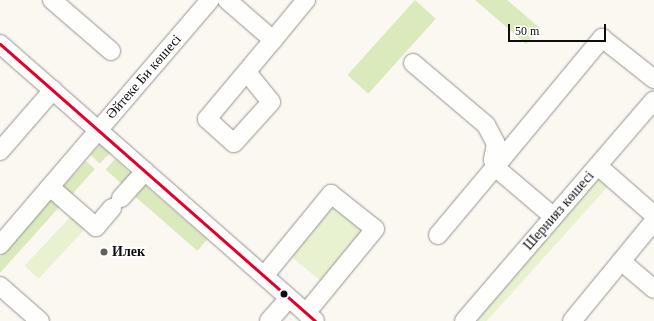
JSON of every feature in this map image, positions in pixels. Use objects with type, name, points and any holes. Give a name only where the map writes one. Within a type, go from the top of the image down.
[{"type":"street","points":[[52,0],[111,51]]},
{"type":"street","name":"Әйтеке Би көшесі","points":[[0,245],[210,0]]},
{"type":"street","points":[[227,0],[273,40]]},
{"type":"street","points":[[247,72],[306,0]]},
{"type":"street","points":[[438,235],[602,38],[654,79]]},
{"type":"street","points":[[0,44],[310,317],[375,229],[331,194],[264,276]]},
{"type":"street","points":[[413,63],[486,125],[496,144],[493,160],[495,166],[554,217]]},
{"type":"street","points":[[0,151],[53,90]]},
{"type":"street","name":"Шернияз көшесі","points":[[464,321],[654,100]]},
{"type":"street","points":[[598,166],[654,215]]},
{"type":"street","points":[[50,187],[96,226],[145,171]]},
{"type":"street","points":[[572,321],[654,221]]},
{"type":"street","points":[[621,261],[654,289]]},
{"type":"street","points":[[0,286],[37,320]]},
{"type":"street","points":[[269,321],[289,298]]},
{"type":"green space","points":[[415,0],[436,19],[368,94],[347,75]]},
{"type":"green space","points":[[475,0],[507,0],[540,28],[526,44]]},
{"type":"green space","points":[[101,144],[110,153],[100,164],[90,155]]},
{"type":"green space","points":[[115,159],[135,177],[126,187],[106,169]]},
{"type":"green space","points":[[86,161],[95,169],[68,199],[59,191]]},
{"type":"green space","points":[[598,178],[608,187],[487,321],[476,321],[472,318]]},
{"type":"green space","points":[[140,181],[207,239],[197,251],[130,192]]},
{"type":"green space","points":[[53,197],[62,204],[0,273],[0,257]]},
{"type":"green space","points":[[327,202],[363,231],[322,281],[286,253]]},
{"type":"green space","points":[[71,216],[85,229],[39,279],[25,266]]},
{"type":"transit line","points":[[0,44],[315,321]]},
{"type":"place","name":"Илек","points":[[104,252]]}]
